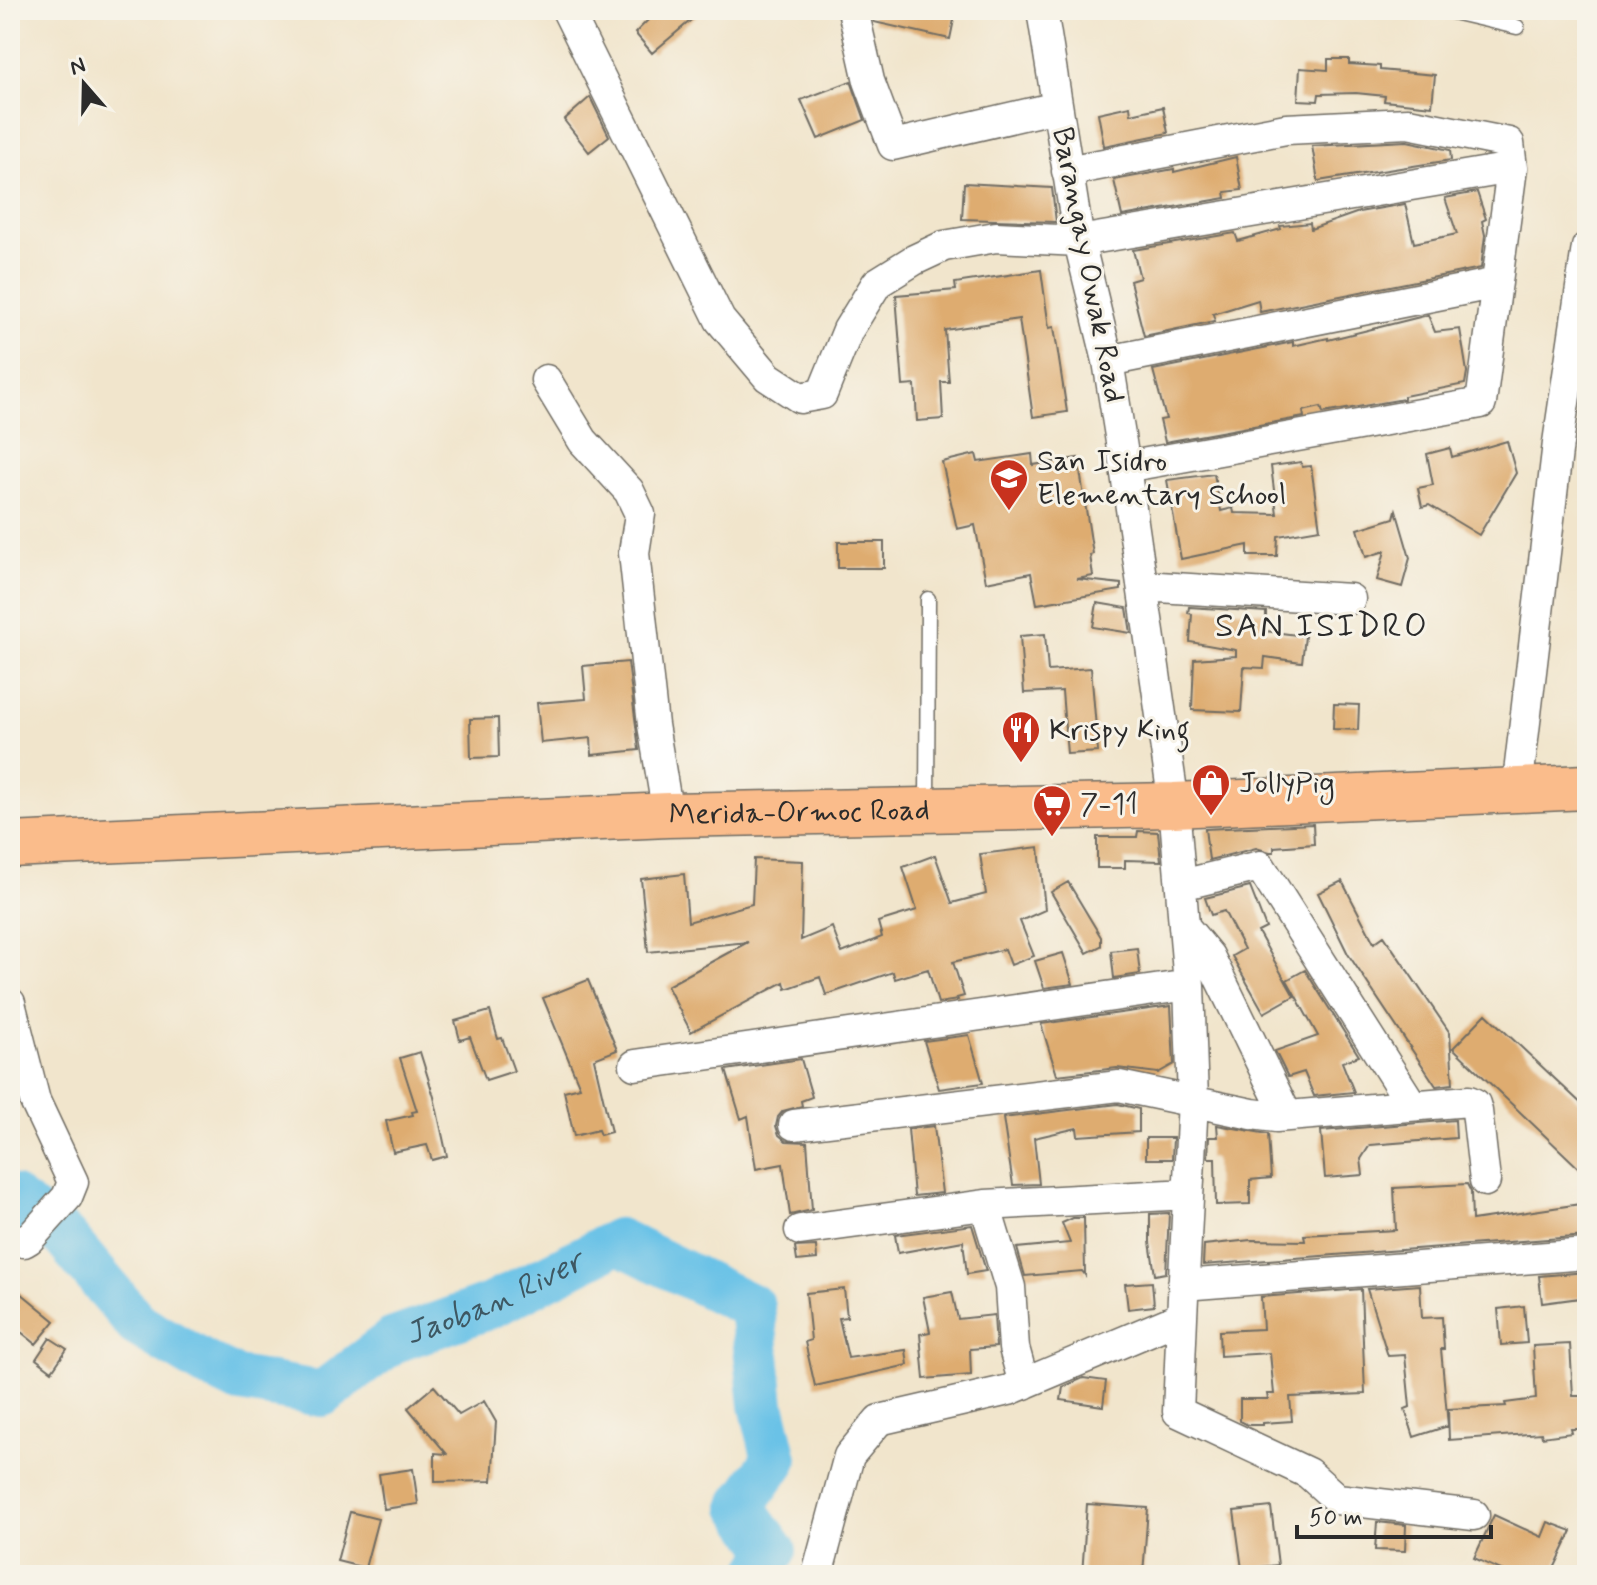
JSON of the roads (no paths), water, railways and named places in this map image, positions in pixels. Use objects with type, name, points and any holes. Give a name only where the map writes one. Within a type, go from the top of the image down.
[{"type":"highway","name":"Merida-Ormoc Road","points":[[11,849],[668,815],[1174,805],[1587,787]]},
{"type":"street","points":[[567,10],[720,320],[768,377],[800,398],[822,394],[848,330],[877,283],[944,246],[996,237],[1079,241],[1512,168]]},
{"type":"street","points":[[853,10],[869,81],[893,145],[1057,107]]},
{"type":"street","name":"Barangay Owak Road","points":[[1042,10],[1079,241],[1108,361],[1174,805],[1189,985],[1193,1100],[1178,1412],[1308,1473],[1337,1499],[1474,1515]]},
{"type":"street","points":[[1067,171],[1286,129],[1408,123],[1509,143],[1512,168],[1481,403],[1125,467]]},
{"type":"street","points":[[1517,790],[1558,443],[1587,247]]},
{"type":"street","points":[[1108,361],[1497,283]]},
{"type":"street","points":[[546,380],[583,441],[629,491],[640,514],[634,553],[653,725],[668,815]]},
{"type":"street","points":[[1143,586],[1350,599]]},
{"type":"street","points":[[1181,885],[1260,866],[1412,1105]]},
{"type":"street","points":[[1184,926],[1209,956],[1287,1116]]},
{"type":"street","points":[[635,1065],[1189,985]]},
{"type":"street","points":[[10,1003],[35,1101],[73,1182],[67,1197],[21,1235]]},
{"type":"street","points":[[794,1125],[1119,1086],[1252,1114],[1287,1116],[1469,1101],[1475,1104],[1485,1181]]},
{"type":"street","points":[[800,1230],[985,1205],[1188,1194]]},
{"type":"street","points":[[985,1205],[1010,1287],[1014,1348],[1024,1384]]},
{"type":"street","points":[[1183,1285],[1587,1254]]},
{"type":"street","points":[[817,1575],[849,1456],[879,1420],[1009,1390],[1182,1317]]},
{"type":"lane","points":[[1444,10],[1517,27]]},
{"type":"lane","points":[[927,810],[928,599]]},
{"type":"waterway","name":"Jaoban River","points":[[10,1197],[65,1238],[137,1324],[236,1379],[322,1394],[392,1341],[490,1306],[618,1241],[752,1307],[762,1405],[775,1459],[742,1506],[774,1551],[759,1575]]},
{"type":"place","name":"San Isidro Elementary School","points":[[1009,512]]},
{"type":"place","name":"Krispy King","points":[[1021,764]]},
{"type":"place","name":"JollyPig","points":[[1211,817]]},
{"type":"place","name":"7-11","points":[[1052,838]]},
{"type":"district","name":"SAN ISIDRO","points":[[1322,626]]}]
